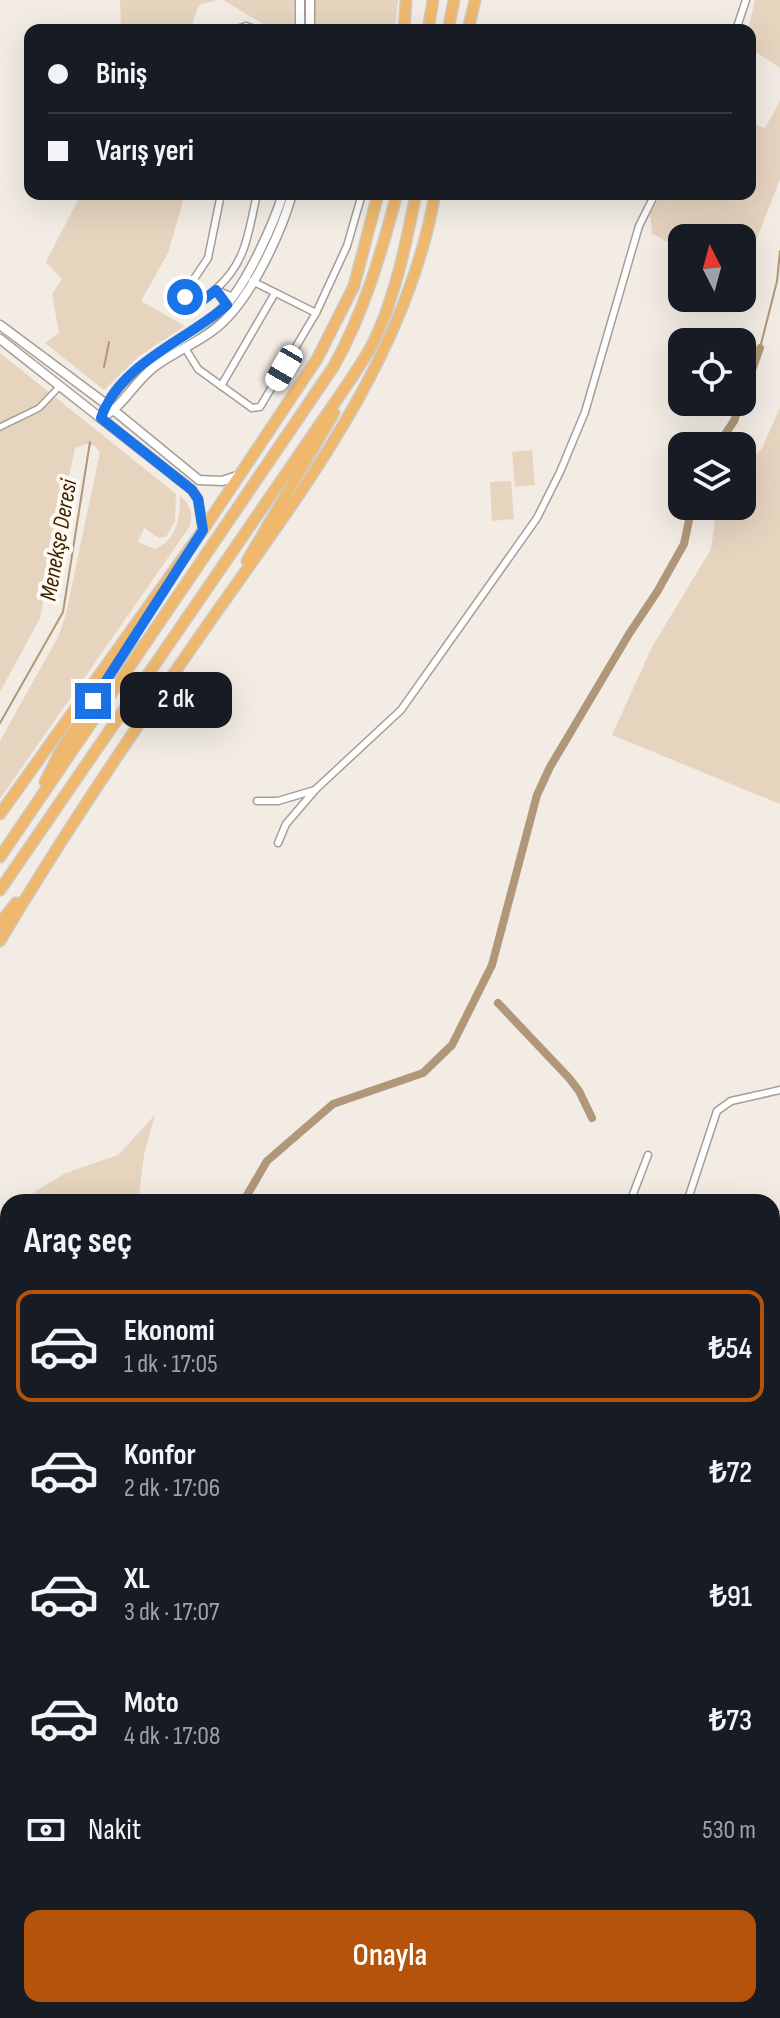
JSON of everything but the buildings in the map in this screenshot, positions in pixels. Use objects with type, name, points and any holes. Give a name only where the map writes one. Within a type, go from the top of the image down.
[{"type":"highway","points":[[404,24],[406,0]]},
{"type":"highway","points":[[429,24],[433,0]]},
{"type":"highway","points":[[449,24],[454,0]]},
{"type":"highway","points":[[469,24],[475,0]]},
{"type":"highway","points":[[22,826],[61,750],[334,330],[354,286],[376,200]]},
{"type":"highway","points":[[0,857],[334,366],[364,302],[381,256],[395,200]]},
{"type":"highway","points":[[0,890],[375,340],[403,258],[415,200]]},
{"type":"highway","points":[[0,941],[39,874],[273,534],[363,391],[388,344],[419,265],[434,200]]},
{"type":"highway","points":[[218,611],[327,427],[351,379]]},
{"type":"highway","points":[[0,814],[203,530]]},
{"type":"highway","points":[[0,923],[39,874]]},
{"type":"street","points":[[300,0],[300,24]]},
{"type":"street","points":[[310,0],[310,24]]},
{"type":"street","points":[[738,24],[746,0]]},
{"type":"street","points":[[220,200],[208,258],[186,291],[188,304],[199,303],[233,272],[243,255],[256,200]]},
{"type":"street","points":[[101,418],[106,404],[143,364],[214,316],[230,301],[270,230],[281,200]]},
{"type":"street","points":[[101,418],[115,411],[123,398],[152,368],[225,320],[252,281],[275,238],[290,200]]},
{"type":"street","points":[[185,348],[198,369],[252,408],[260,407],[316,313],[347,246],[360,200]]},
{"type":"street","points":[[278,843],[286,824],[316,789],[401,710],[537,518],[585,412],[639,226],[652,200]]},
{"type":"street","points":[[252,281],[316,313]]},
{"type":"street","points":[[216,290],[230,301]]},
{"type":"street","points":[[221,386],[275,293]]},
{"type":"street","points":[[0,325],[115,411],[199,480],[222,481],[240,475]]},
{"type":"street","points":[[0,339],[192,490],[198,499],[203,530]]},
{"type":"street","points":[[0,427],[39,408],[60,386]]},
{"type":"street","points":[[257,801],[278,801],[316,789]]},
{"type":"street","points":[[690,1194],[717,1111],[731,1101],[780,1090]]},
{"type":"street","points":[[633,1194],[648,1155]]},
{"type":"shaded area","points":[[120,0],[217,0],[199,5],[193,24],[121,24]]},
{"type":"shaded area","points":[[223,0],[294,0],[294,24],[263,24]]},
{"type":"shaded area","points":[[315,0],[398,0],[396,24],[314,24]]},
{"type":"shaded area","points":[[755,0],[780,0],[780,68],[756,52],[756,24],[749,24]]},
{"type":"shaded area","points":[[780,101],[780,179],[756,241],[756,224],[668,224],[668,242],[652,234],[650,214],[658,200],[756,200],[756,125],[765,128]]},
{"type":"shaded area","points":[[78,200],[183,200],[168,253],[141,301],[185,326],[139,356],[104,390],[45,343],[59,333],[52,294],[62,279],[46,262]]},
{"type":"shaded area","points":[[0,353],[176,494],[175,521],[166,537],[159,538],[144,528],[138,542],[155,549],[168,540],[178,520],[180,496],[189,506],[191,516],[190,526],[0,799],[0,741],[58,637],[66,614],[100,452],[95,446],[86,444],[75,448],[40,618],[0,692]]},
{"type":"shaded area","points":[[780,408],[780,804],[612,735],[652,647],[711,549],[715,520],[756,520],[756,454]]},
{"type":"shaded area","points":[[532,450],[535,485],[515,487],[512,452]]},
{"type":"shaded area","points":[[511,481],[514,519],[492,521],[490,482]]},
{"type":"shaded area","points":[[155,1115],[144,1155],[139,1194],[31,1194],[66,1173],[118,1155]]},
{"type":"waterway","points":[[760,348],[777,281],[780,251]]},
{"type":"waterway","name":"Menekşe Deresi","points":[[104,367],[109,342]]},
{"type":"waterway","points":[[756,359],[760,348]]},
{"type":"waterway","points":[[727,432],[736,416]]},
{"type":"waterway","name":"Menekşe Deresi","points":[[0,723],[63,612],[90,442]]},
{"type":"waterway","points":[[248,1194],[267,1161],[333,1104],[423,1073],[452,1045],[492,965],[537,795],[550,767],[684,544],[689,520]]},
{"type":"waterway","points":[[498,1003],[569,1078],[592,1118]]},
{"type":"route","points":[[93,701],[203,530],[198,499],[192,490],[101,418],[106,404],[143,364],[227,305],[216,290],[195,304],[188,304],[185,297]]}]
